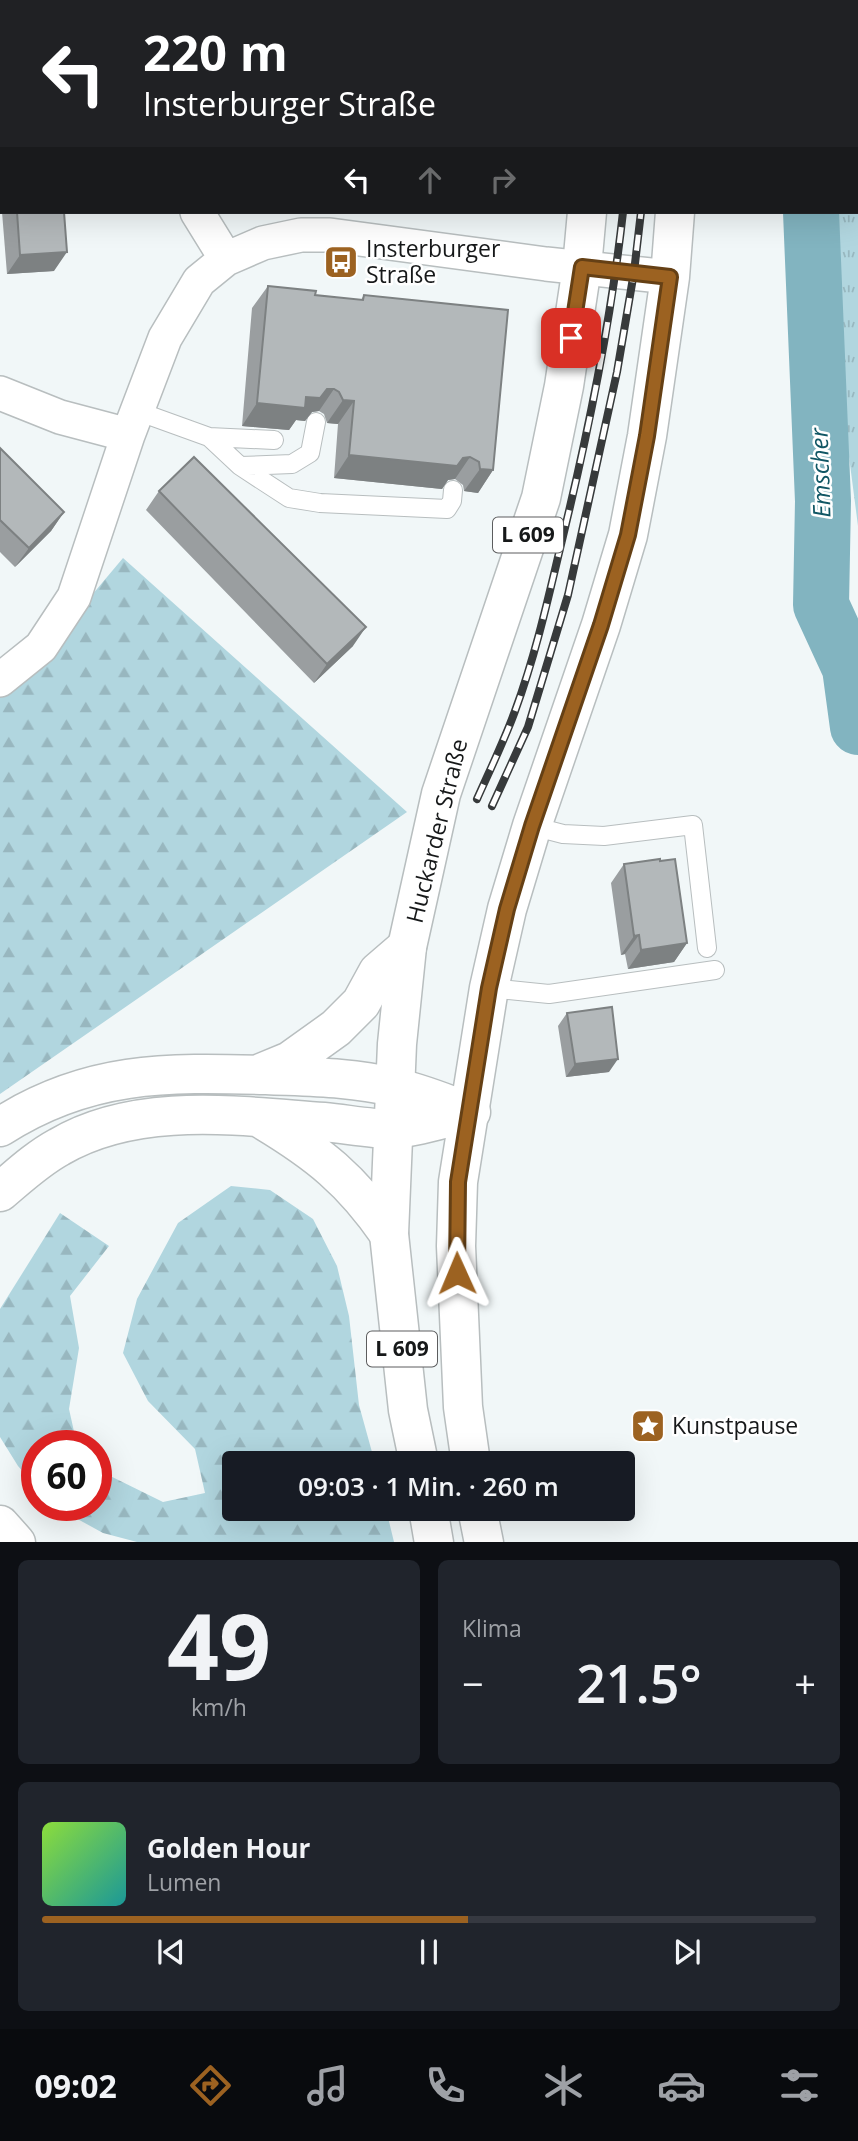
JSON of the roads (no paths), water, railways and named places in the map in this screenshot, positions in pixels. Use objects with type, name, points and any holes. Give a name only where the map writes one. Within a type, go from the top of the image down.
[{"type":"main road","name":"Huckarder Straße","points":[[417,1451],[408,1410],[389,1234],[397,1044],[407,947],[441,794],[541,498],[564,386],[582,267],[587,214]]},
{"type":"main road","name":"L 609","points":[[469,1451],[463,1407],[456,1246],[458,1182],[489,988],[507,909],[532,826],[601,625],[628,535],[647,436],[670,277],[675,214]]},
{"type":"main road","points":[[257,1075],[290,1061],[336,1028],[361,1003],[378,972],[407,947]]},
{"type":"main road","points":[[0,1127],[25,1111],[65,1093],[97,1083],[160,1074],[349,1078],[396,1087],[471,1112]]},
{"type":"main road","points":[[0,1192],[30,1166],[60,1146],[92,1131],[136,1120],[186,1115],[258,1117],[394,1129],[471,1112]]},
{"type":"main road","points":[[258,1117],[306,1146],[340,1174],[370,1206],[389,1234]]},
{"type":"main road","points":[[430,1521],[434,1542]]},
{"type":"main road","points":[[480,1521],[484,1542]]},
{"type":"main road","points":[[0,1525],[16,1542]]},
{"type":"street","points":[[198,214],[226,259]]},
{"type":"street","points":[[0,680],[41,647],[74,597],[165,338],[199,281],[226,259],[263,243],[301,235],[330,235],[545,264],[670,277]]},
{"type":"street","points":[[0,393],[60,417],[133,423]]},
{"type":"lane","points":[[240,466],[292,464],[310,453],[316,422]]},
{"type":"lane","points":[[133,423],[209,437],[274,440]]},
{"type":"lane","points":[[209,437],[240,466],[289,498],[320,503],[447,509],[452,501],[453,490]]},
{"type":"lane","points":[[532,826],[564,834],[604,836],[693,825],[708,948]]},
{"type":"lane","points":[[489,988],[549,994],[715,970]]},
{"type":"waterway","name":"Emscher","points":[[811,214],[823,501],[821,605],[850,668],[858,727]]},
{"type":"railway","points":[[477,799],[515,711],[547,602],[582,456],[598,375],[623,214]]},
{"type":"railway","points":[[492,806],[528,727],[568,595],[617,372],[641,214]]},
{"type":"place","name":"Insterburger Straße","points":[[341,262]]},
{"type":"place","name":"Kunstpause","points":[[648,1426]]}]
